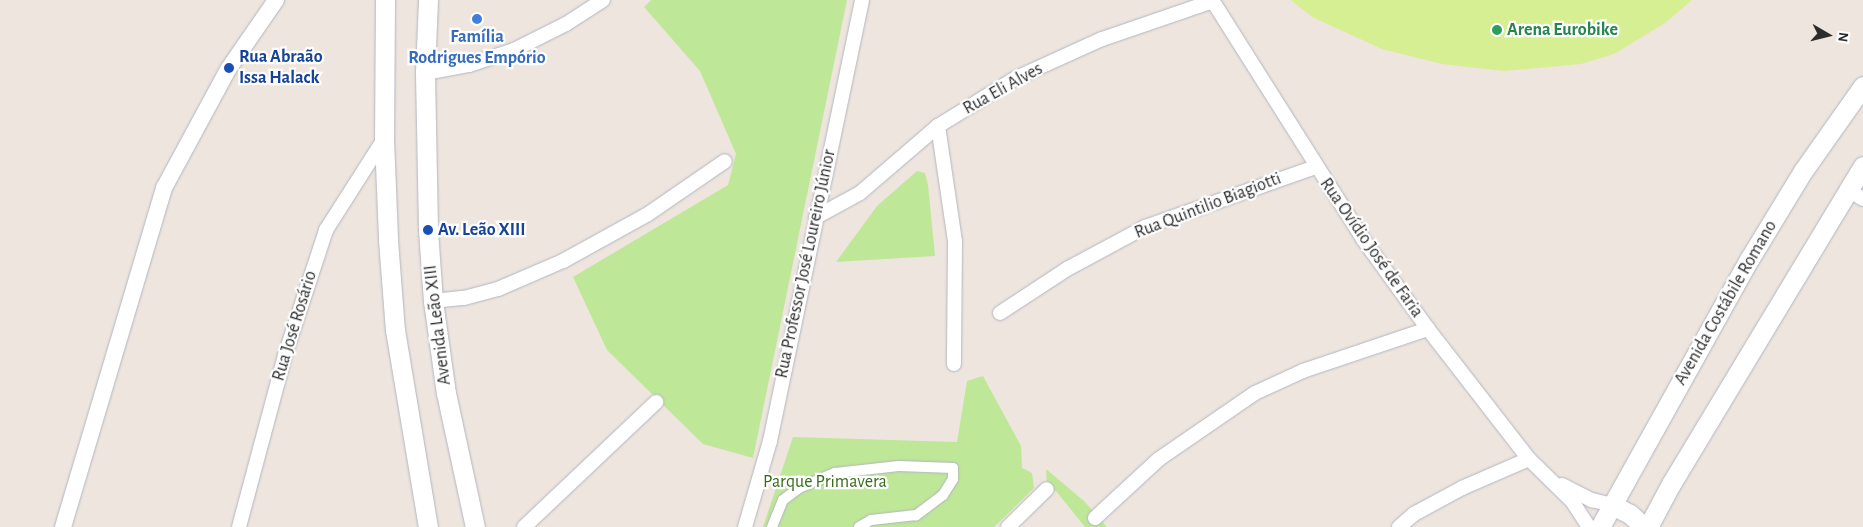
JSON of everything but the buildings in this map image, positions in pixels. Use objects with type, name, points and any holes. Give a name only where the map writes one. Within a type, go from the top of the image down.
[{"type":"main road","points":[[385,0],[384,139],[395,330],[428,527]]},
{"type":"main road","name":"Avenida Leão XIII","points":[[428,0],[425,74],[428,230],[433,301],[446,393],[475,527]]},
{"type":"main road","name":"Avenida Costábile Romano","points":[[1600,527],[1750,258],[1803,171],[1863,86]]},
{"type":"main road","points":[[1648,527],[1846,189],[1863,166]]},
{"type":"main road","points":[[1612,505],[1630,514],[1644,527]]},
{"type":"street","points":[[63,527],[164,188],[229,68],[276,0]]},
{"type":"street","points":[[425,74],[469,65],[514,50],[566,24],[603,0]]},
{"type":"street","name":"Rua Professor José Loureiro Júnior","points":[[745,527],[770,440],[862,0]]},
{"type":"street","name":"Rua Eli Alves","points":[[816,217],[880,179],[938,126],[1016,78],[1102,39],[1213,1]]},
{"type":"street","name":"Rua Ovídio José de Faria","points":[[1213,1],[1315,167],[1428,329],[1529,459],[1553,480],[1589,527]]},
{"type":"street","points":[[938,126],[955,241],[954,364]]},
{"type":"street","name":"Rua José Rosário","points":[[238,527],[285,356],[326,230],[384,139]]},
{"type":"street","points":[[433,301],[464,298],[498,289],[563,261],[648,214],[725,161]]},
{"type":"street","name":"Rua Quintilio Biagiotti","points":[[1000,313],[1067,269],[1145,227],[1315,167]]},
{"type":"street","points":[[1846,189],[1863,199]]},
{"type":"street","points":[[1095,518],[1159,459],[1255,393],[1303,371],[1428,329]]},
{"type":"street","points":[[524,527],[656,402]]},
{"type":"street","points":[[1398,527],[1414,514],[1462,488],[1529,459]]},
{"type":"street","points":[[772,527],[783,500],[799,488],[835,473],[899,466],[953,468],[953,479],[943,495],[916,515],[871,520],[858,527]]},
{"type":"street","name":"Rua Ovídio José de Faria","points":[[1553,480],[1592,500],[1612,505]]},
{"type":"street","points":[[1008,527],[1047,489]]},
{"type":"green space","points":[[651,0],[847,0],[753,458],[703,444],[607,350],[573,277],[728,185],[736,154],[700,71],[644,7]]},
{"type":"green space","name":"Arena Eurobike","points":[[1291,0],[1692,0],[1665,23],[1614,54],[1581,64],[1504,71],[1442,64],[1382,49],[1312,17]]},
{"type":"green space","points":[[917,171],[925,173],[928,185],[935,256],[836,262],[877,206]]},
{"type":"green space","name":"Parque Primavera","points":[[983,376],[1021,446],[1022,468],[1032,473],[1034,488],[994,527],[763,527],[793,437],[957,442],[967,381]]},
{"type":"green space","points":[[1046,469],[1084,501],[1107,527],[1085,527],[1056,491],[1047,489]]},
{"type":"place","name":"Família Rodrigues Empório","points":[[477,19]]},
{"type":"place","name":"Arena Eurobike","points":[[1497,30]]},
{"type":"place","name":"Rua Abraão Issa Halack","points":[[229,68]]},
{"type":"place","name":"Av. Leão XIII","points":[[428,230]]}]
